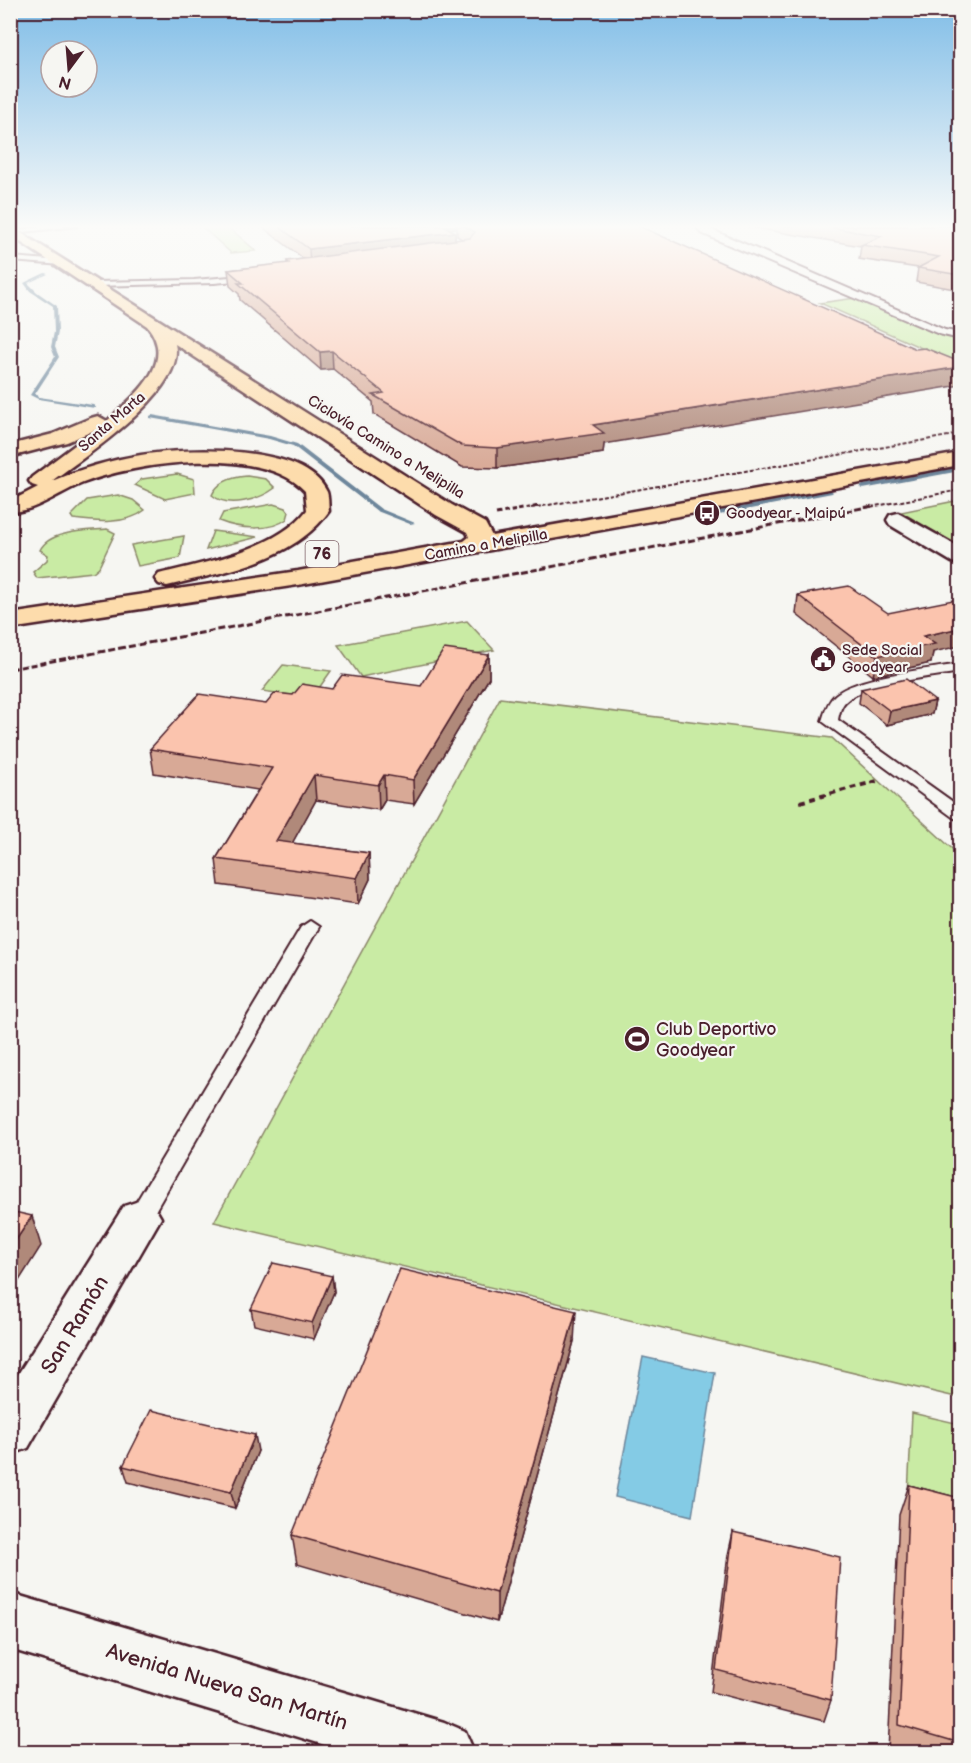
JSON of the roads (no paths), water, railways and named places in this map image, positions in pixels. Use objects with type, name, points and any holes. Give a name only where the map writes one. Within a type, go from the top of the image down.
[{"type":"main road","name":"Santa Marta","points":[[13,507],[51,472],[103,432],[148,392],[163,370],[168,355],[163,336],[153,323],[131,308]]},
{"type":"main road","points":[[153,323],[478,530]]},
{"type":"main road","points":[[10,451],[60,438],[89,426],[148,392]]},
{"type":"main road","name":"Camino a Melipilla","points":[[10,601],[478,530],[960,442]]},
{"type":"main road","points":[[13,507],[59,485],[103,469],[178,457],[228,458],[276,466],[305,480],[317,495],[318,507],[310,522],[281,542],[230,562],[167,579]]},
{"type":"main road","name":"Camino a Melipilla","points":[[16,631],[215,592],[478,530],[644,517],[960,459]]},
{"type":"main road","points":[[16,631],[232,602],[455,563],[602,530],[644,517]]},
{"type":"street","points":[[898,520],[958,554]]},
{"type":"street","name":"San Ramón","points":[[10,1432],[139,1218]]},
{"type":"street","name":"Avenida Nueva San Martín","points":[[10,1621],[428,1750]]},
{"type":"lane","points":[[886,308],[942,332],[960,336]]},
{"type":"lane","points":[[960,668],[860,688],[841,698],[832,711],[830,721],[960,813]]},
{"type":"lane","points":[[139,1218],[310,927]]},
{"type":"water","points":[[643,1357],[715,1373],[692,1516],[615,1497]]},
{"type":"waterway","points":[[55,308],[56,332],[53,347],[57,357],[32,395],[93,407]]},
{"type":"waterway","points":[[152,417],[270,438],[295,445],[379,510],[412,523]]},
{"type":"waterway","points":[[863,487],[960,469]]},
{"type":"waterway","points":[[719,513],[830,492]]},
{"type":"railway","points":[[865,508],[960,490]]},
{"type":"railway","points":[[10,669],[873,506]]},
{"type":"place","name":"Goodyear - Maipú","points":[[707,513]]},
{"type":"place","name":"Sede Social Goodyear","points":[[823,659]]},
{"type":"place","name":"Club Deportivo Goodyear","points":[[637,1039]]}]
